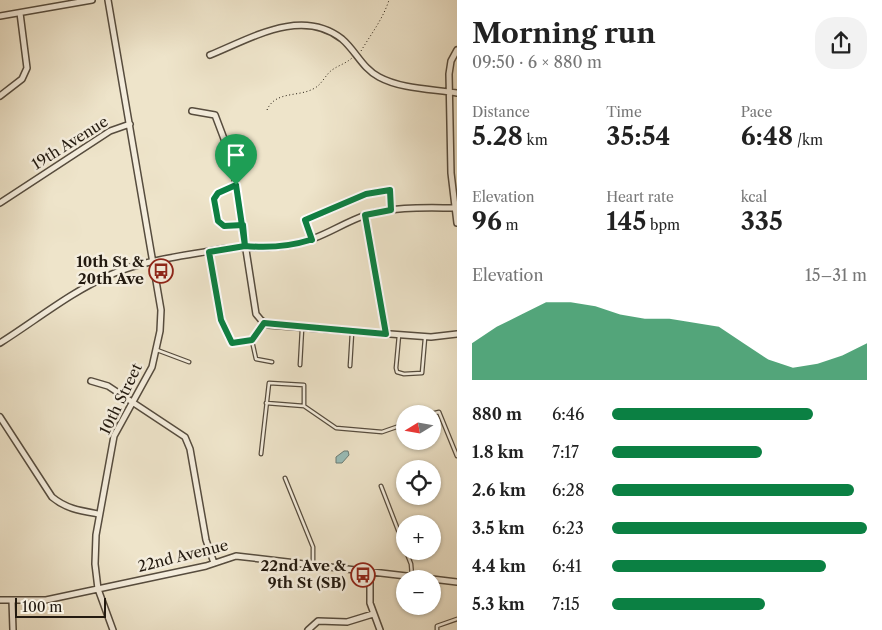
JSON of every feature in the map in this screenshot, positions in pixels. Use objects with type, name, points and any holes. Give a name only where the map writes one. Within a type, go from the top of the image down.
[{"type":"street","points":[[0,16],[92,0]]},
{"type":"street","name":"10th Street","points":[[108,0],[161,310],[157,350],[152,367],[114,436],[99,514],[95,550],[98,589],[113,630]]},
{"type":"street","points":[[0,96],[22,79],[27,68],[20,13]]},
{"type":"street","points":[[210,55],[283,26],[297,24],[334,34],[349,47],[371,72],[387,81],[457,93]]},
{"type":"street","points":[[457,50],[449,68],[457,223]]},
{"type":"street","points":[[192,111],[215,115],[228,146],[243,225],[256,314],[264,323],[399,335],[457,334]]},
{"type":"street","name":"19th Avenue","points":[[0,203],[110,131],[130,124]]},
{"type":"street","points":[[0,344],[111,274],[154,262],[209,252],[245,246],[285,246],[312,240],[365,215],[391,210],[456,208]]},
{"type":"street","points":[[365,215],[386,334]]},
{"type":"street","points":[[91,381],[108,386],[180,432],[188,444],[206,540],[214,563]]},
{"type":"street","points":[[0,417],[52,497],[59,504],[99,514]]},
{"type":"street","name":"22nd Avenue","points":[[0,600],[46,600],[245,555],[396,574]]},
{"type":"street","points":[[370,570],[368,592],[373,614],[380,630]]},
{"type":"street","name":"22nd Avenue","points":[[441,580],[457,582]]},
{"type":"street","points":[[12,600],[13,630]]},
{"type":"street","points":[[308,630],[318,620],[347,622],[373,614]]},
{"type":"lane","points":[[236,185],[218,193],[214,199],[218,221],[224,226],[243,225]]},
{"type":"lane","points":[[312,240],[305,220],[347,200],[366,194],[390,190],[391,210]]},
{"type":"lane","points":[[209,252],[221,320],[232,343],[252,340],[264,323]]},
{"type":"lane","points":[[300,366],[302,327]]},
{"type":"lane","points":[[350,366],[352,331]]},
{"type":"lane","points":[[399,335],[396,368],[397,372],[404,374],[422,373],[425,336]]},
{"type":"lane","points":[[252,340],[256,359],[272,362]]},
{"type":"lane","points":[[157,350],[189,362]]},
{"type":"lane","points":[[261,454],[269,383],[304,385],[304,406]]},
{"type":"lane","points":[[266,403],[304,406],[336,428],[382,432],[396,427]]},
{"type":"lane","points":[[441,417],[457,456]]},
{"type":"lane","points":[[285,478],[313,547],[314,564]]},
{"type":"lane","points":[[381,486],[396,524]]},
{"type":"lane","points":[[436,630],[437,626],[457,619]]},
{"type":"path","points":[[267,110],[269,105],[282,97],[313,89],[321,84],[330,71],[342,66],[360,53],[367,39],[383,19],[389,0]]},
{"type":"water","points":[[344,451],[348,451],[349,455],[342,463],[336,463],[336,457]]},
{"type":"place","name":"10th St & 20th Ave","points":[[161,271]]},
{"type":"place","name":"22nd Ave & 9th St (SB)","points":[[363,575]]},
{"type":"route","points":[[236,185],[218,193],[214,199],[218,221],[224,226],[243,225],[245,246],[272,248],[312,240],[305,220],[347,200],[366,194],[390,190],[391,210],[365,215],[386,334],[268,325],[264,323],[252,340],[232,343],[221,320],[209,252],[245,246],[243,225],[236,185]]}]
